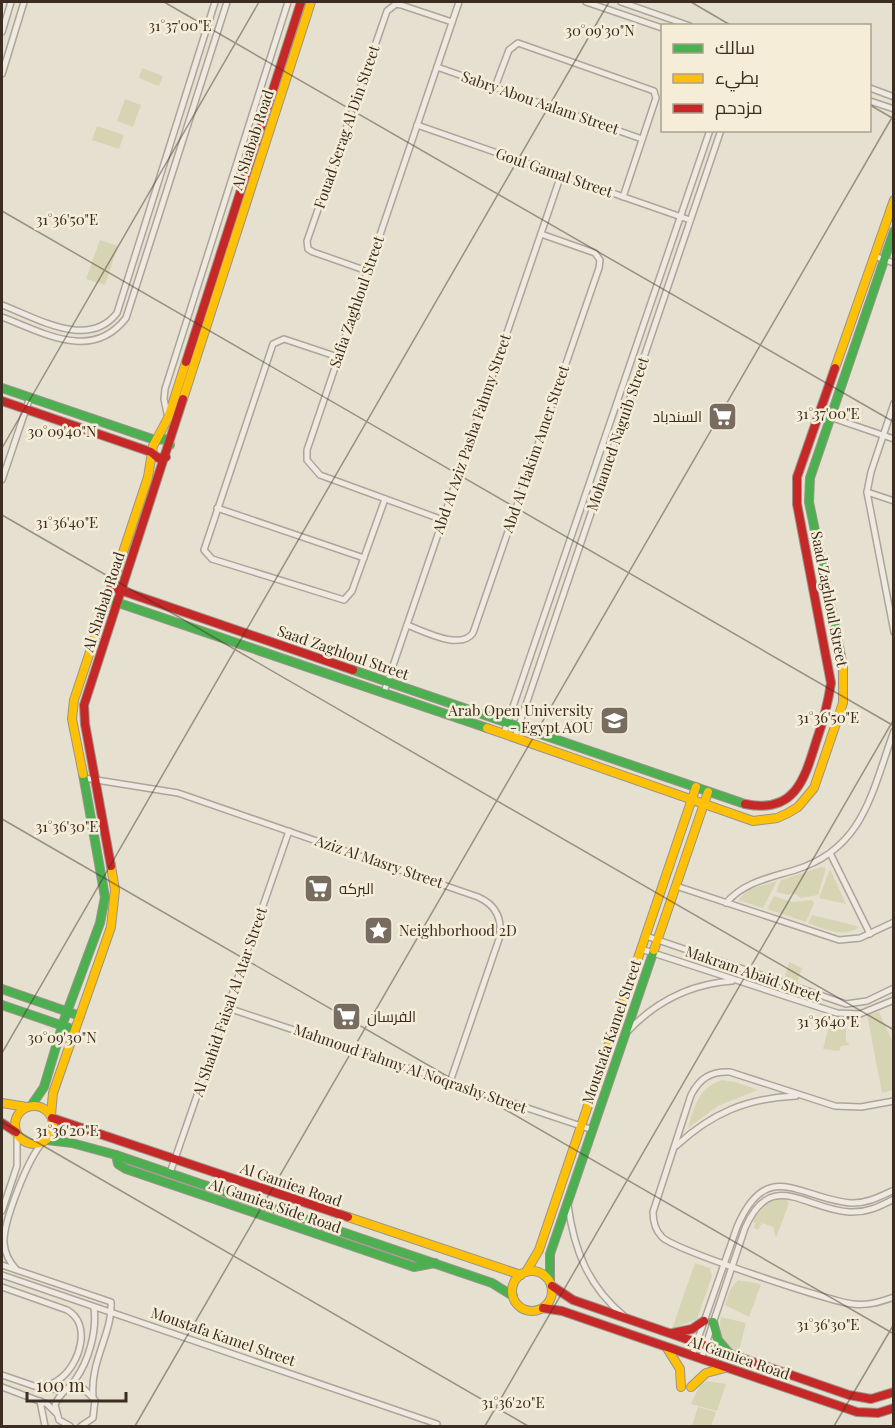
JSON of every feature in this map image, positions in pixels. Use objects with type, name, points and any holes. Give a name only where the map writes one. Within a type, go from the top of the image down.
[{"type":"street","points":[[2,74],[24,2]]},
{"type":"street","points":[[2,305],[80,332],[101,328],[117,313],[215,2]]},
{"type":"street","points":[[2,317],[80,342],[106,337],[126,318],[227,2]]},
{"type":"street","points":[[168,418],[164,399],[165,389],[288,2]]},
{"type":"street","name":"Al Shabab Road","points":[[29,1107],[44,1087],[62,1026],[81,979],[104,906],[104,888],[72,710],[148,477],[151,452],[168,418],[301,2]]},
{"type":"street","name":"Al Shabab Road","points":[[52,1117],[53,1094],[111,927],[115,900],[84,724],[84,705],[170,445],[311,2]]},
{"type":"street","name":"Safia Zaghloul Street","points":[[443,520],[320,475],[307,460],[307,450],[459,2]]},
{"type":"street","points":[[586,2],[661,27]]},
{"type":"street","points":[[621,2],[684,24]]},
{"type":"street","points":[[2,4],[10,4],[2,32]]},
{"type":"street","name":"Fouad Serag Al Din Street","points":[[368,271],[313,252],[308,249],[307,242],[387,11],[396,4],[452,22]]},
{"type":"street","points":[[495,87],[509,50],[518,43],[651,90],[656,94],[623,197]]},
{"type":"street","points":[[200,49],[211,53]]},
{"type":"street","name":"Sabry Abou Aalam Street","points":[[437,67],[642,139]]},
{"type":"street","points":[[871,88],[894,97]]},
{"type":"street","points":[[871,101],[894,109]]},
{"type":"street","points":[[183,102],[194,105]]},
{"type":"street","name":"Goul Gamal Street","points":[[417,125],[690,220]]},
{"type":"street","name":"Mohamed Naguib Street","points":[[504,733],[709,132]]},
{"type":"street","name":"Mohamed Naguib Street","points":[[515,737],[721,132]]},
{"type":"street","name":"Abd Al Aziz Pasha Fahmy Street","points":[[384,693],[561,175]]},
{"type":"street","name":"Saad Zaghloul Street","points":[[111,587],[708,792],[754,807],[776,805],[795,793],[806,774],[831,694],[830,671],[796,490],[800,464],[894,200]]},
{"type":"street","points":[[147,216],[158,220]]},
{"type":"street","name":"Saad Zaghloul Street","points":[[107,599],[504,733],[692,799],[742,819],[765,821],[788,813],[807,798],[818,776],[843,703],[845,677],[809,490],[812,467],[884,260],[891,249],[894,231]]},
{"type":"street","name":"Abd Al Hakim Amer Street","points":[[407,625],[457,641],[463,641],[473,633],[599,268],[598,257],[591,251],[541,234]]},
{"type":"street","points":[[878,244],[891,249]]},
{"type":"street","points":[[874,256],[894,263]]},
{"type":"street","points":[[338,357],[284,339],[273,344],[205,544],[207,555],[212,559],[339,601],[350,597],[386,499]]},
{"type":"street","points":[[2,388],[155,440],[164,439],[170,445]]},
{"type":"street","points":[[2,480],[30,397]]},
{"type":"street","points":[[2,401],[151,452],[158,458],[166,457]]},
{"type":"street","points":[[894,402],[871,472],[867,492],[894,632]]},
{"type":"street","points":[[818,413],[894,439]]},
{"type":"street","points":[[867,492],[894,501]]},
{"type":"street","points":[[217,508],[364,558]]},
{"type":"street","points":[[560,568],[571,572]]},
{"type":"street","points":[[885,586],[894,585]]},
{"type":"street","points":[[820,619],[833,616]]},
{"type":"street","points":[[825,644],[838,643]]},
{"type":"street","points":[[726,903],[745,885],[812,865],[831,855],[852,832],[867,807],[894,731]]},
{"type":"street","name":"Aziz Al Masry Street","points":[[84,778],[178,793],[478,897],[494,908],[500,921],[499,939],[450,1082]]},
{"type":"street","name":"Moustafa Kamel Street","points":[[523,1274],[536,1258],[696,788]]},
{"type":"street","name":"Moustafa Kamel Street","points":[[551,1284],[550,1254],[708,792]]},
{"type":"street","points":[[688,813],[700,817]]},
{"type":"street","name":"Al Shahid Faisal Al Atar Street","points":[[170,1173],[290,831]]},
{"type":"street","points":[[831,855],[870,934]]},
{"type":"street","points":[[676,886],[828,938],[850,940],[870,934],[894,922]]},
{"type":"street","name":"Makram Abaid Street","points":[[646,936],[846,1004],[867,1001],[894,988]]},
{"type":"street","name":"Makram Abaid Street","points":[[641,949],[837,1014],[860,1014],[894,1000]]},
{"type":"street","points":[[626,1033],[649,1011],[675,995],[704,985],[735,981]]},
{"type":"street","points":[[2,989],[80,1016]]},
{"type":"street","points":[[2,1005],[75,1030]]},
{"type":"street","name":"Mahmoud Fahmy Al Noqrashy Street","points":[[228,1008],[593,1130]]},
{"type":"street","points":[[894,1101],[848,1108],[801,1096],[730,1072],[718,1072],[706,1076],[697,1084],[691,1095],[653,1212],[656,1230],[669,1242],[724,1264],[843,1303],[871,1304],[894,1297]]},
{"type":"street","points":[[674,1147],[705,1121],[741,1103],[801,1096]]},
{"type":"street","points":[[2,1103],[42,1108],[52,1117],[52,1132],[26,1168],[3,1241],[7,1257],[17,1270]]},
{"type":"street","points":[[2,1211],[17,1166],[17,1118],[29,1107]]},
{"type":"street","name":"Al Gamiea Road","points":[[52,1117],[175,1160],[523,1274]]},
{"type":"street","points":[[2,1124],[17,1133],[27,1143],[45,1141]]},
{"type":"street","name":"Al Gamiea Road","points":[[45,1141],[72,1143],[116,1155],[492,1283],[513,1296]]},
{"type":"street","name":"Al Gamiea Side Road","points":[[116,1155],[118,1164],[126,1170],[414,1267],[435,1263]]},
{"type":"street","points":[[730,1354],[718,1340],[709,1321],[724,1264],[745,1209],[755,1197],[768,1189],[791,1186],[842,1202],[859,1203],[876,1199],[894,1190]]},
{"type":"street","points":[[251,1201],[256,1187]]},
{"type":"street","points":[[692,1356],[701,1344],[749,1217],[768,1199],[794,1195],[851,1212],[868,1211],[894,1200]]},
{"type":"street","points":[[568,1202],[573,1240],[579,1259],[600,1292],[628,1318]]},
{"type":"street","points":[[2,1264],[111,1302],[111,1313],[94,1365],[95,1412],[82,1426]]},
{"type":"street","points":[[537,1272],[551,1284],[551,1299],[543,1308],[525,1310],[517,1304],[513,1296],[515,1282],[523,1274],[537,1272]]},
{"type":"street","name":"Moustafa Kamel Street","points":[[2,1275],[437,1424]]},
{"type":"street","name":"Al Gamiea Road","points":[[551,1284],[573,1300],[856,1397],[871,1399],[894,1392]]},
{"type":"street","points":[[2,1287],[68,1310],[74,1313],[81,1326],[77,1354],[68,1372],[60,1380],[40,1388]]},
{"type":"street","points":[[59,1426],[57,1399],[76,1379],[89,1348],[94,1329],[94,1308]]},
{"type":"street","name":"Al Gamiea Road","points":[[543,1308],[562,1311],[857,1412],[878,1413],[894,1408]]},
{"type":"street","points":[[671,1333],[685,1331],[709,1321]]},
{"type":"street","points":[[701,1344],[701,1359]]},
{"type":"street","points":[[666,1347],[680,1370],[681,1387]]},
{"type":"street","points":[[691,1387],[706,1373],[726,1368]]},
{"type":"street","points":[[2,1375],[40,1388],[79,1387],[93,1396]]},
{"type":"street","points":[[2,1387],[40,1401],[70,1426]]},
{"type":"street","points":[[40,1401],[45,1426]]},
{"type":"green space","points":[[142,68],[163,76],[159,86],[139,78]]},
{"type":"green space","points":[[125,99],[141,105],[133,127],[117,121]]},
{"type":"green space","points":[[97,126],[124,135],[119,149],[92,140]]},
{"type":"green space","points":[[100,240],[118,246],[105,285],[86,279]]},
{"type":"green space","points":[[821,867],[826,868],[818,895],[801,898],[794,893],[789,895],[776,892],[781,880]]},
{"type":"green space","points":[[830,869],[846,904],[819,898]]},
{"type":"green space","points":[[777,881],[763,908],[738,900],[750,889]]},
{"type":"green space","points":[[774,896],[792,902],[812,900],[814,903],[806,922],[767,909]]},
{"type":"green space","points":[[812,915],[858,928],[846,932],[827,930],[808,923]]},
{"type":"green space","points":[[789,962],[802,968],[797,984],[784,980]]},
{"type":"green space","points":[[879,1012],[893,1043],[893,1090],[882,1093],[867,1015]]},
{"type":"green space","points":[[830,1022],[846,1023],[846,1041],[850,1045],[841,1046],[839,1051],[823,1049]]},
{"type":"green space","points":[[722,1080],[758,1090],[718,1106],[688,1128],[695,1105],[703,1093],[714,1083]]},
{"type":"green space","points":[[778,1198],[785,1198],[789,1203],[776,1238],[773,1227],[762,1223],[758,1230],[754,1228],[755,1223],[750,1220],[761,1206]]},
{"type":"green space","points":[[695,1263],[710,1268],[712,1276],[697,1319],[672,1329]]},
{"type":"green space","points":[[738,1280],[761,1284],[749,1317],[725,1305],[730,1290]]},
{"type":"green space","points":[[721,1317],[746,1323],[738,1354],[721,1333]]},
{"type":"green space","points":[[707,1381],[726,1384],[717,1411],[691,1404],[700,1385]]},
{"type":"green space","points":[[698,1407],[716,1412],[711,1426],[692,1426]]},
{"type":"traffic: fast","points":[[843,666],[809,502],[810,478],[894,231]]},
{"type":"traffic: fast","points":[[2,388],[155,440],[164,439],[170,445]]},
{"type":"traffic: fast","points":[[107,599],[487,728]]},
{"type":"traffic: fast","points":[[353,670],[745,804]]},
{"type":"traffic: fast","points":[[31,1106],[44,1087],[64,1020],[100,923],[105,897],[83,774]]},
{"type":"traffic: fast","points":[[550,1282],[550,1254],[654,950]]},
{"type":"traffic: fast","points":[[2,989],[80,1016]]},
{"type":"traffic: fast","points":[[2,1005],[75,1030]]},
{"type":"traffic: fast","points":[[47,1140],[72,1143],[116,1155],[492,1283],[513,1296]]},
{"type":"traffic: fast","points":[[116,1155],[118,1164],[126,1169],[414,1267],[435,1263]]},
{"type":"traffic: fast","points":[[713,1322],[718,1340],[729,1353]]},
{"type":"traffic: slow","points":[[183,399],[311,2]]},
{"type":"traffic: slow","points":[[835,368],[894,200]]},
{"type":"traffic: slow","points":[[83,774],[72,719],[74,700],[148,477],[153,446],[168,418],[186,362]]},
{"type":"traffic: slow","points":[[487,728],[753,821],[777,818],[798,807],[814,788],[843,703],[843,666]]},
{"type":"traffic: slow","points":[[526,1272],[539,1250],[696,787]]},
{"type":"traffic: slow","points":[[654,950],[708,792]]},
{"type":"traffic: slow","points":[[51,1115],[53,1093],[111,927],[115,890],[111,866]]},
{"type":"traffic: slow","points":[[2,1103],[27,1107]]},
{"type":"traffic: slow","points":[[34,1106],[48,1111],[53,1125],[48,1139],[34,1144],[20,1139],[15,1125],[20,1111],[34,1106]]},
{"type":"traffic: slow","points":[[348,1217],[521,1275]]},
{"type":"traffic: slow","points":[[532,1271],[546,1277],[552,1291],[546,1305],[532,1311],[518,1305],[512,1291],[518,1277],[532,1271]]},
{"type":"traffic: slow","points":[[667,1348],[680,1369],[681,1387]]},
{"type":"traffic: slow","points":[[691,1387],[706,1373],[725,1368]]},
{"type":"traffic: jam","points":[[186,362],[301,2]]},
{"type":"traffic: jam","points":[[745,804],[762,806],[775,804],[786,799],[794,791],[807,770],[828,698],[831,683],[797,504],[797,477],[835,368]]},
{"type":"traffic: jam","points":[[111,866],[85,724],[84,705],[183,399]]},
{"type":"traffic: jam","points":[[2,401],[151,452],[158,458],[166,457]]},
{"type":"traffic: jam","points":[[111,587],[353,670]]},
{"type":"traffic: jam","points":[[52,1118],[348,1217]]},
{"type":"traffic: jam","points":[[2,1123],[16,1132]]},
{"type":"traffic: jam","points":[[552,1286],[573,1300],[849,1395],[871,1399],[894,1392]]},
{"type":"traffic: jam","points":[[543,1308],[562,1311],[857,1412],[878,1413],[894,1408]]},
{"type":"traffic: jam","points":[[673,1333],[692,1329],[704,1321]]},
{"type":"place","name":"السندباد","points":[[723,417]]},
{"type":"place","name":"Arab Open University - Egypt AOU","points":[[614,720]]},
{"type":"place","name":"البركه","points":[[318,889]]},
{"type":"place","name":"Neighborhood 2D","points":[[378,931]]},
{"type":"place","name":"الفرسان","points":[[346,1017]]}]
